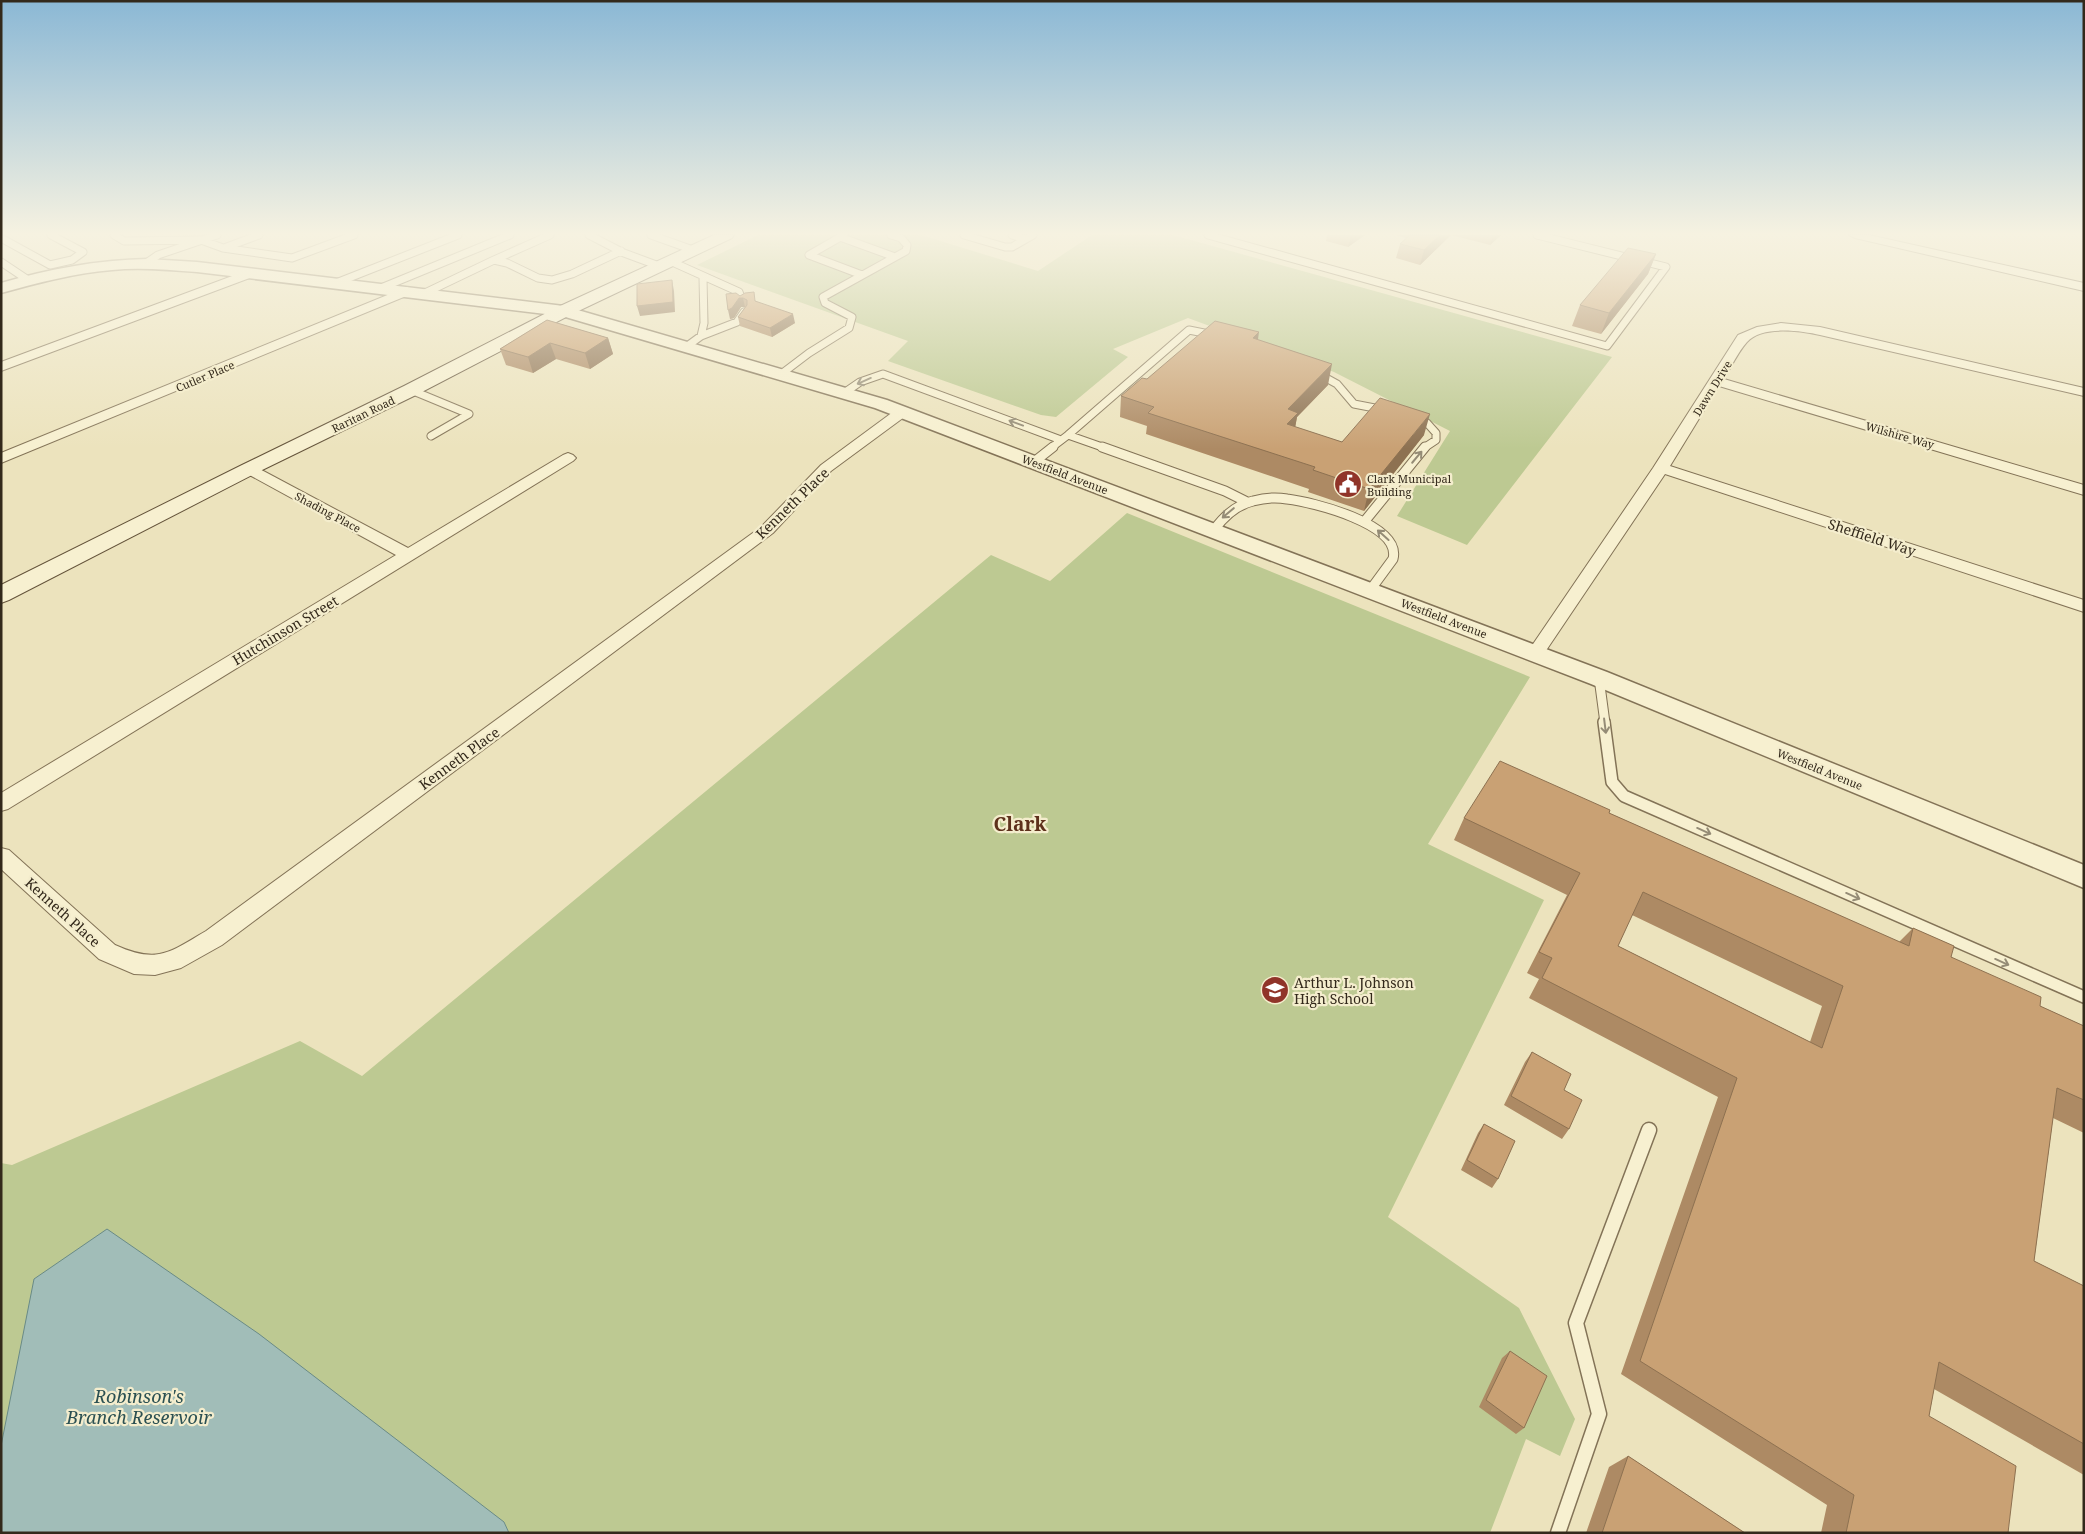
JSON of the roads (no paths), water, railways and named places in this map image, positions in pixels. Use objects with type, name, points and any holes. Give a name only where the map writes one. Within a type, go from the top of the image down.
[{"type":"main road","name":"Raritan Road","points":[[1,595],[573,307]]},
{"type":"street","points":[[1,368],[163,307]]},
{"type":"street","name":"Cutler Place","points":[[1,459],[369,307]]},
{"type":"street","name":"Westfield Avenue","points":[[530,307],[564,311],[902,412],[1599,678],[2084,877]]},
{"type":"street","name":"Dawn Drive","points":[[1535,654],[1661,468],[1743,338],[1764,328],[1798,327],[1858,339],[2084,392]]},
{"type":"street","name":"Wilshire Way","points":[[1716,381],[2084,490]]},
{"type":"street","name":"Kenneth Place","points":[[1,856],[107,952],[134,964],[155,965],[181,958],[214,938],[767,530],[826,468],[902,412]]},
{"type":"street","name":"Hutchinson Street","points":[[1,803],[568,458]]},
{"type":"street","name":"Sheffield Way","points":[[1661,468],[2084,606]]},
{"type":"street","name":"Shading Place","points":[[249,469],[408,555]]},
{"type":"lane","points":[[701,336],[704,324],[703,307]]},
{"type":"lane","points":[[780,375],[849,328],[852,317],[830,307]]},
{"type":"lane","points":[[1465,307],[1607,346],[1637,307]]},
{"type":"lane","points":[[686,347],[701,336],[737,322],[744,312]]},
{"type":"lane","points":[[1034,462],[1189,330],[1218,336]]},
{"type":"lane","points":[[1306,368],[1337,384],[1354,404],[1398,413]]},
{"type":"lane","points":[[844,394],[860,382],[883,374],[1225,491],[1248,502]]},
{"type":"lane","points":[[411,390],[469,414],[431,436]]},
{"type":"lane","points":[[1364,522],[1425,447],[1436,440],[1436,433],[1432,428],[1417,418],[1407,415]]},
{"type":"lane","points":[[1214,530],[1226,513],[1248,502],[1273,498],[1296,500],[1364,522],[1387,538],[1394,553],[1391,561],[1371,590]]},
{"type":"lane","points":[[1599,678],[1612,782],[1624,796],[2084,998]]},
{"type":"lane","points":[[1558,1533],[1599,1414],[1576,1323],[1649,1130]]},
{"type":"water","name":"Robinson's Branch Reservoir","points":[[107,1229],[259,1334],[504,1522],[509,1533],[1,1533],[1,1446],[34,1279]]},
{"type":"place","name":"Clark Municipal Building","points":[[1348,484]]},
{"type":"place","name":"Arthur L. Johnson High School","points":[[1275,990]]},
{"type":"district","name":"Clark","points":[[1020,824]]}]
